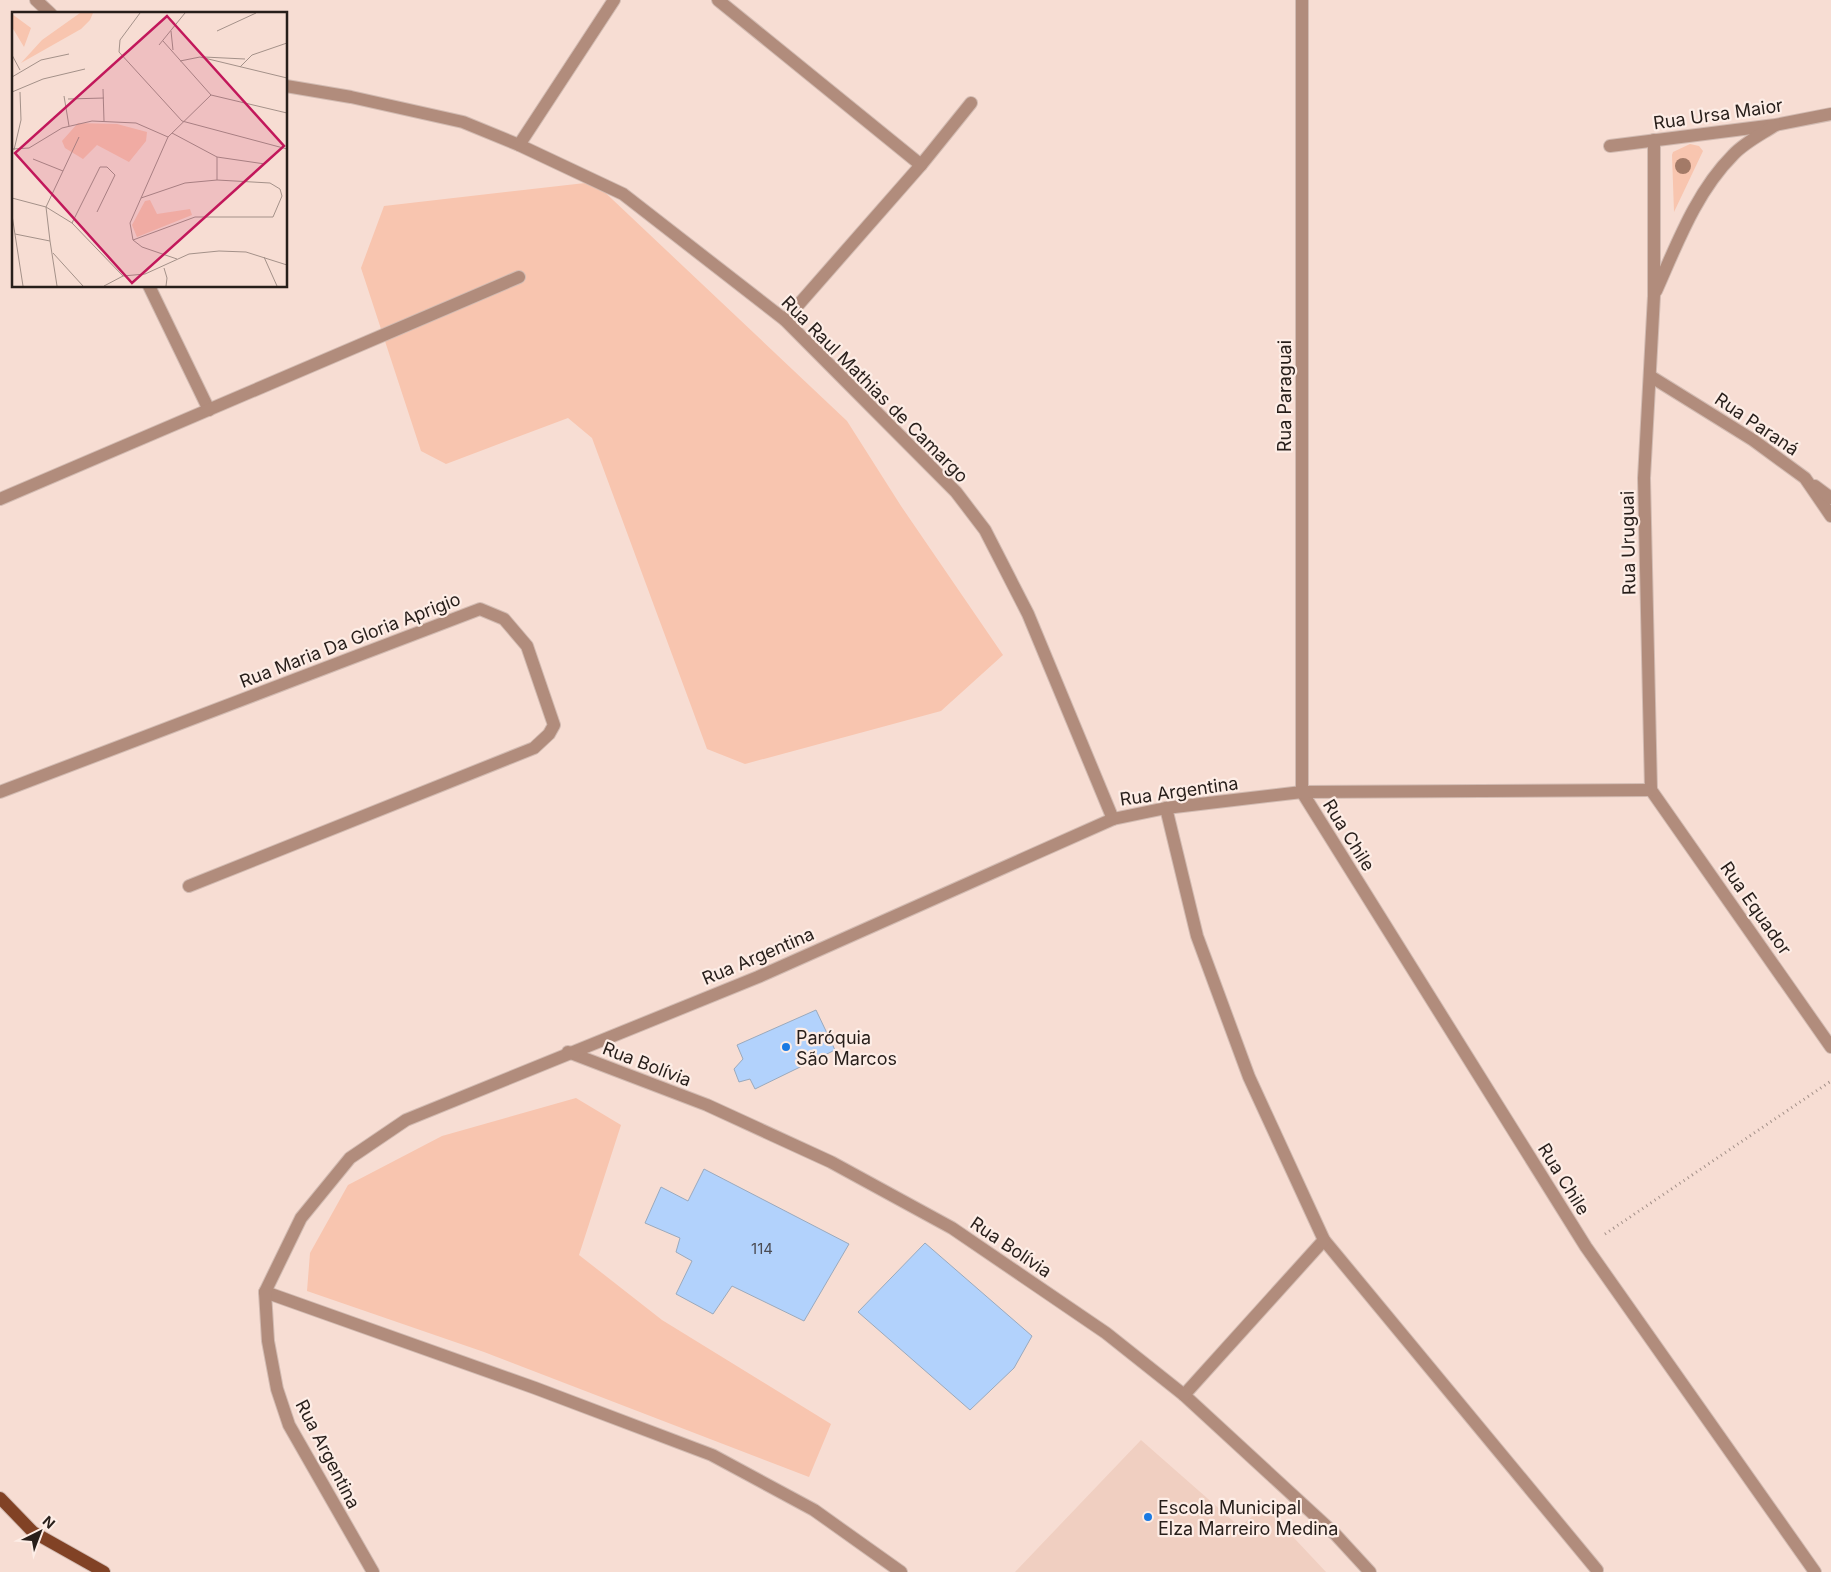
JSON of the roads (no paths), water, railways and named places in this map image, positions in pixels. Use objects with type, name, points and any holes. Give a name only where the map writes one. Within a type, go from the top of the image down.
[{"type":"main road","points":[[0,1498],[33,1532],[104,1572]]},
{"type":"street","points":[[36,0],[49,12]]},
{"type":"street","points":[[520,145],[614,0]]},
{"type":"street","points":[[718,0],[921,165]]},
{"type":"street","name":"Rua Paraguai","points":[[1302,0],[1302,792]]},
{"type":"street","name":"Rua Raul Mathias de Camargo","points":[[288,86],[351,97],[463,122],[520,145],[623,194],[785,320],[956,492],[985,530],[1028,614],[1113,819]]},
{"type":"street","points":[[785,320],[921,165],[971,103]]},
{"type":"street","name":"Rua Ursa Maior","points":[[1610,146],[1775,125],[1831,114]]},
{"type":"street","name":"Rua Uruguai","points":[[1654,296],[1686,223],[1713,178],[1734,153],[1775,125]]},
{"type":"street","name":"Rua Uruguai","points":[[1651,790],[1644,478],[1654,296],[1654,140]]},
{"type":"street","points":[[0,498],[519,278]]},
{"type":"street","points":[[150,288],[209,410]]},
{"type":"street","name":"Rua Paraná","points":[[1650,376],[1753,440],[1805,478],[1831,516]]},
{"type":"street","points":[[1805,478],[1831,498]]},
{"type":"street","name":"Rua Maria Da Gloria Aprigio","points":[[0,792],[480,609],[504,619],[527,646],[554,725],[549,734],[534,748],[189,886]]},
{"type":"street","name":"Rua Argentina","points":[[373,1572],[346,1528],[289,1425],[275,1380],[268,1341],[265,1292],[301,1218],[350,1158],[406,1120],[568,1052],[758,977],[1113,819],[1166,808],[1302,792],[1651,790]]},
{"type":"street","name":"Rua Equador","points":[[1651,790],[1831,1047]]},
{"type":"street","name":"Rua Chile","points":[[1302,792],[1586,1247],[1814,1572]]},
{"type":"street","points":[[1166,808],[1197,936],[1249,1077],[1324,1240],[1597,1570]]},
{"type":"street","name":"Rua Bolívia","points":[[568,1052],[707,1105],[831,1162],[952,1228],[1106,1333],[1184,1395],[1335,1534],[1370,1572]]},
{"type":"street","points":[[1184,1395],[1324,1240]]},
{"type":"street","points":[[265,1292],[526,1385],[712,1455],[814,1510],[901,1572]]},
{"type":"place","name":"Paróquia São Marcos","points":[[786,1047]]},
{"type":"place","name":"Escola Municipal Elza Marreiro Medina","points":[[1148,1517]]}]
